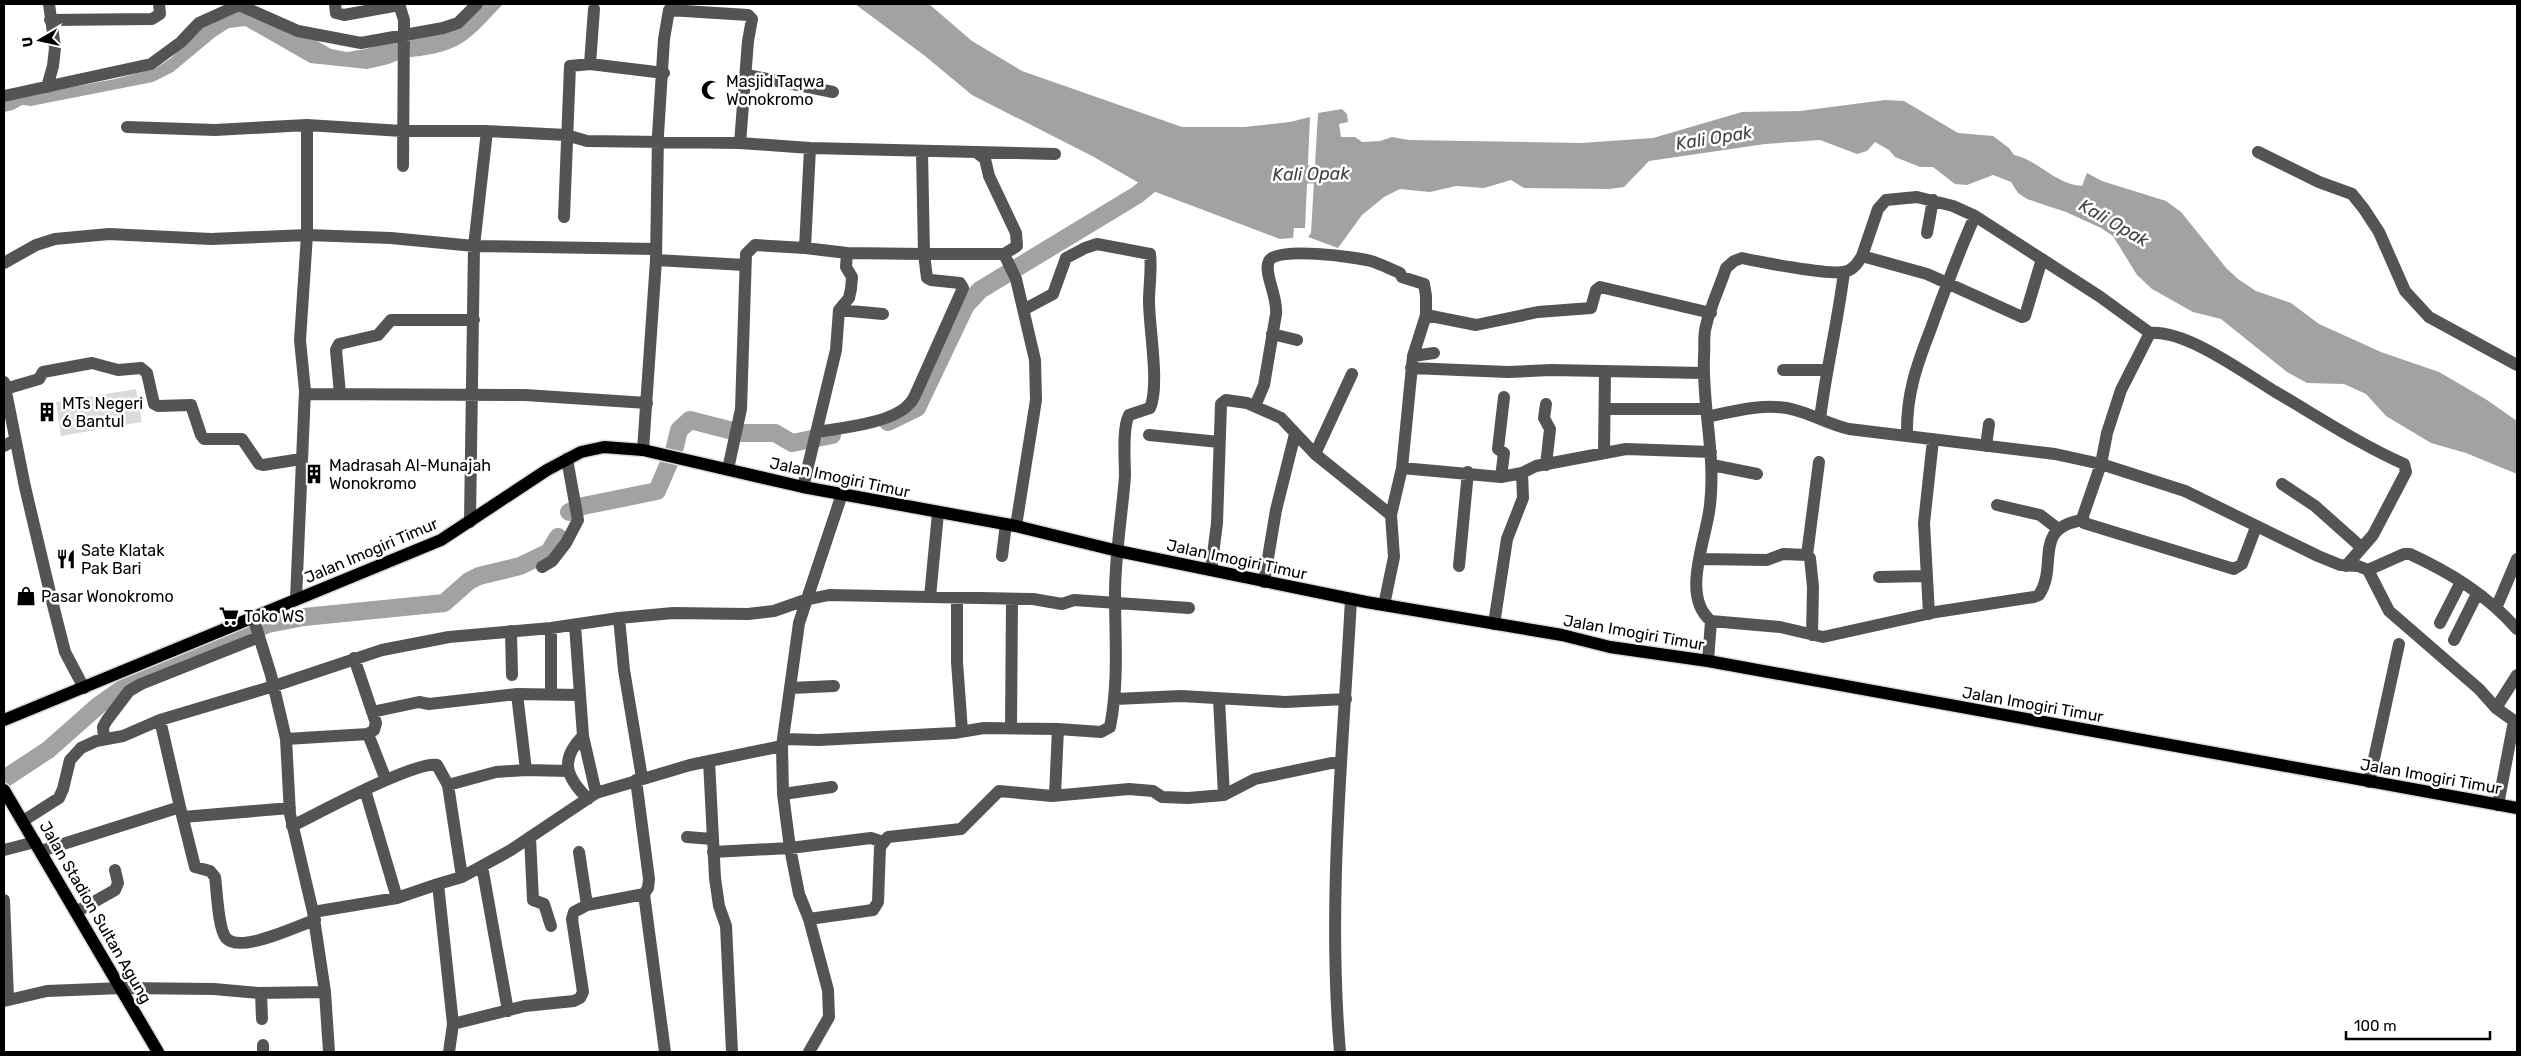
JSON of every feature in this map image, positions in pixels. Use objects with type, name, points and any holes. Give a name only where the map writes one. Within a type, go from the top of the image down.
[{"type":"main road","name":"Jalan Imogiri Timur","points":[[4,720],[84,688],[257,628],[296,599],[429,545],[470,522],[567,459],[582,452],[604,447],[643,450],[802,487],[1011,525],[1118,551],[1351,599],[1562,636],[1610,647],[1708,661],[2200,749],[2369,782],[2517,808]]},
{"type":"main road","name":"Jalan Stadion Sultan Agung","points":[[4,790],[158,1052]]},
{"type":"street","points":[[47,87],[53,66],[55,48],[49,4]]},
{"type":"street","points":[[50,20],[152,19],[160,14],[159,4]]},
{"type":"street","points":[[335,4],[336,12],[344,15],[399,4],[404,20],[403,166]]},
{"type":"street","points":[[4,96],[151,64],[180,42],[199,23],[210,16],[239,5],[298,31],[355,43],[376,42],[443,28],[458,23],[477,4]]},
{"type":"street","points":[[643,450],[656,255],[657,142],[664,72],[664,39],[669,10],[714,8],[748,15],[752,20],[748,41],[740,142]]},
{"type":"street","points":[[590,64],[594,9]]},
{"type":"street","points":[[564,217],[568,69],[573,64],[590,64],[664,72]]},
{"type":"street","points":[[746,75],[833,92]]},
{"type":"street","points":[[296,599],[305,394],[300,340],[307,235],[307,126]]},
{"type":"street","points":[[127,127],[215,130],[307,126],[402,131],[487,131],[566,135],[587,140],[740,142],[810,148],[1055,154]]},
{"type":"street","points":[[470,522],[474,246],[487,131]]},
{"type":"street","points":[[805,248],[810,148]]},
{"type":"street","points":[[816,435],[879,419],[899,412],[909,405],[963,288],[960,283],[927,278],[924,254],[922,151]]},
{"type":"street","points":[[976,152],[985,159],[990,176],[1016,232],[1017,246],[1006,258]]},
{"type":"street","points":[[2258,152],[2319,182],[2352,194],[2378,232],[2405,291],[2429,316],[2517,365]]},
{"type":"street","points":[[2083,520],[2057,528],[2049,546],[2043,587],[2039,595],[1929,614],[1823,637],[1780,627],[1710,621],[1702,614],[1697,603],[1696,588],[1699,559],[1710,507],[1712,465],[1704,373],[1706,326],[1726,268],[1734,261],[1742,258],[1802,268],[1844,272],[1855,267],[1862,256],[1878,210],[1886,200],[1917,197],[1933,200],[1975,216],[2150,333],[2168,334],[2201,347],[2367,446],[2404,464],[2406,472],[2373,535],[2346,566]]},
{"type":"street","points":[[1927,232],[1933,200]]},
{"type":"street","points":[[1907,436],[1908,398],[1946,282],[1975,216]]},
{"type":"street","points":[[4,263],[36,245],[83,235],[109,234],[211,239],[307,235],[391,238],[474,246],[656,255],[744,265]]},
{"type":"street","points":[[160,720],[195,867],[210,871],[215,877],[221,928],[226,938],[235,943],[252,942],[314,916],[397,898],[462,877],[530,837],[592,796],[639,779],[709,761],[783,743],[819,740],[1011,728],[1102,732],[1108,730],[1115,699],[1117,638],[1115,603],[1127,421],[1129,416],[1150,408],[1152,402],[1154,375],[1149,308],[1150,254],[1097,244],[1085,248],[1066,258],[1053,294],[1025,309]]},
{"type":"street","points":[[728,469],[741,409],[746,319],[744,265],[746,254],[755,245],[805,248],[847,254],[924,254],[1006,258]]},
{"type":"street","points":[[1255,406],[1264,385],[1277,303],[1269,279],[1269,261],[1273,256],[1293,252],[1370,261],[1400,272],[1402,277],[1417,280],[1424,284],[1426,288],[1426,315],[1412,362],[1402,468],[1391,515],[1394,557],[1384,605]]},
{"type":"street","points":[[802,487],[836,350],[839,310],[849,298],[851,289],[852,277],[846,267],[847,254]]},
{"type":"street","points":[[1862,256],[1904,267],[1946,282],[2022,317],[2025,316],[2042,259]]},
{"type":"street","points":[[1002,556],[1011,525],[1036,400],[1035,360],[1025,309],[1016,280],[1006,258]]},
{"type":"street","points":[[1820,419],[1826,370],[1839,310],[1844,272]]},
{"type":"street","points":[[1426,315],[1476,325],[1546,311],[1569,308],[1587,310],[1591,308],[1595,292],[1600,287],[1711,313]]},
{"type":"street","points":[[839,310],[883,314]]},
{"type":"street","points":[[340,394],[336,350],[339,344],[378,334],[391,320],[474,320]]},
{"type":"street","points":[[2083,520],[2101,464],[2106,433],[2120,390],[2150,333]]},
{"type":"street","points":[[1272,334],[1297,340]]},
{"type":"street","points":[[1412,362],[1434,353]]},
{"type":"street","points":[[1412,362],[1508,372],[1552,370],[1704,373]]},
{"type":"street","points":[[84,688],[65,652],[10,443],[4,386],[39,380],[43,372],[92,363],[118,370],[141,368],[148,373],[154,404],[158,406],[191,405],[201,435],[204,438],[242,439],[259,464],[263,465],[302,459]]},
{"type":"street","points":[[1783,370],[1826,370]]},
{"type":"street","points":[[1604,453],[1605,372]]},
{"type":"street","points":[[1316,454],[1352,374]]},
{"type":"street","points":[[305,394],[471,394],[647,402]]},
{"type":"street","points":[[1501,477],[1504,453],[1498,449],[1504,397]]},
{"type":"street","points":[[1211,570],[1217,523],[1219,442],[1223,401],[1246,403],[1281,418],[1316,454],[1391,515]]},
{"type":"street","points":[[1546,404],[1544,418],[1550,429],[1546,465]]},
{"type":"street","points":[[1606,410],[1707,413],[1773,408],[1792,409],[1835,426],[1849,429],[2055,454],[2101,464],[2185,491],[2318,556],[2346,566],[2358,566],[2368,570],[2389,611],[2479,689],[2500,703],[2516,722],[2498,805]]},
{"type":"street","points":[[1986,446],[1989,424]]},
{"type":"street","points":[[1264,582],[1276,510],[1295,434]]},
{"type":"street","points":[[1149,435],[1219,442]]},
{"type":"street","points":[[1929,614],[1924,523],[1933,440]]},
{"type":"street","points":[[1402,468],[1468,472],[1501,477],[1522,473],[1536,466],[1604,453],[1645,448],[1711,452]]},
{"type":"street","points":[[542,567],[552,561],[566,543],[578,520],[567,459]]},
{"type":"street","points":[[1812,635],[1813,587],[1810,558],[1808,555],[1819,462]]},
{"type":"street","points":[[1712,465],[1757,474]]},
{"type":"street","points":[[1459,566],[1468,472]]},
{"type":"street","points":[[1494,624],[1507,539],[1523,498],[1522,473]]},
{"type":"street","points":[[2282,484],[2316,506],[2360,549]]},
{"type":"street","points":[[810,1052],[827,1022],[830,1010],[828,990],[809,918],[799,894],[790,848],[783,794],[783,743],[799,623],[805,600],[842,494]]},
{"type":"street","points":[[1996,505],[2040,514],[2057,528]]},
{"type":"street","points":[[930,597],[938,513]]},
{"type":"street","points":[[2083,520],[2088,525],[2234,569],[2242,564],[2256,527]]},
{"type":"street","points":[[1699,559],[1767,560],[1783,554],[1808,555]]},
{"type":"street","points":[[2368,570],[2404,554],[2410,554],[2451,573],[2477,594],[2496,606],[2517,629]]},
{"type":"street","points":[[2496,606],[2517,559]]},
{"type":"street","points":[[1879,577],[1926,576]]},
{"type":"street","points":[[2440,623],[2461,582]]},
{"type":"street","points":[[23,821],[59,798],[64,789],[70,760],[74,753],[104,739],[124,736],[160,720],[274,686],[354,658],[382,650],[449,637],[551,628],[619,618],[672,613],[748,614],[774,611],[805,600],[848,594],[1012,600],[1033,599],[1062,604],[1074,600],[1189,608]]},
{"type":"street","points":[[2454,640],[2477,594]]},
{"type":"street","points":[[957,598],[957,662],[962,731]]},
{"type":"street","points":[[1340,1052],[1335,987],[1335,942],[1341,761],[1351,599]]},
{"type":"street","points":[[1011,728],[1012,600]]},
{"type":"street","points":[[619,618],[649,879],[648,888],[644,894],[665,1052]]},
{"type":"street","points":[[1708,661],[1710,621]]},
{"type":"street","points":[[575,625],[583,736],[592,796]]},
{"type":"street","points":[[104,739],[103,727],[128,691],[257,628],[274,686],[286,739],[292,826],[314,916],[325,992],[329,1052]]},
{"type":"street","points":[[551,628],[552,695]]},
{"type":"street","points":[[511,631],[512,675]]},
{"type":"street","points":[[2369,782],[2399,644]]},
{"type":"street","points":[[286,739],[368,734],[376,726],[354,658]]},
{"type":"street","points":[[2500,703],[2517,675]]},
{"type":"street","points":[[790,688],[834,686]]},
{"type":"street","points":[[372,712],[419,702],[429,704],[517,694],[580,695]]},
{"type":"street","points":[[517,694],[526,770]]},
{"type":"street","points":[[1115,699],[1181,696],[1285,702],[1346,698]]},
{"type":"street","points":[[1219,699],[1224,795]]},
{"type":"street","points":[[1055,796],[1058,729]]},
{"type":"street","points":[[368,734],[386,780]]},
{"type":"street","points":[[583,736],[569,754],[568,771],[572,781],[592,796]]},
{"type":"street","points":[[709,761],[713,852],[719,906],[726,926],[732,1052]]},
{"type":"street","points":[[809,918],[869,912],[877,907],[880,848],[888,837],[961,829],[999,791],[1055,796],[1129,789],[1153,790],[1162,797],[1167,798],[1224,795],[1255,779],[1341,761]]},
{"type":"street","points":[[292,826],[386,780],[431,764],[436,765],[441,770],[448,785],[462,877]]},
{"type":"street","points":[[448,785],[496,772],[526,770],[568,771]]},
{"type":"street","points":[[783,794],[832,787]]},
{"type":"street","points":[[365,790],[397,898]]},
{"type":"street","points":[[4,850],[38,846],[182,812],[290,808]]},
{"type":"street","points":[[530,837],[533,900],[544,904],[551,926]]},
{"type":"street","points":[[687,837],[712,838]]},
{"type":"street","points":[[713,852],[790,848],[871,838],[883,842]]},
{"type":"street","points":[[579,852],[587,905]]},
{"type":"street","points":[[482,866],[508,1011]]},
{"type":"street","points":[[76,912],[115,890],[118,883],[115,870]]},
{"type":"street","points":[[438,884],[453,1024],[449,1052]]},
{"type":"street","points":[[453,1024],[526,1006],[574,1001],[580,998],[583,992],[572,919],[574,912],[587,905],[644,894]]},
{"type":"street","points":[[4,900],[6,1000],[47,992],[122,988],[214,989],[261,993],[325,992]]},
{"type":"street","points":[[261,993],[262,1019]]},
{"type":"shaded area","points":[[136,389],[142,422],[61,436],[56,402]]},
{"type":"water","points":[[473,4],[503,4],[473,35],[464,42],[442,52],[408,56],[389,64],[367,69],[310,63],[245,26],[229,28],[215,37],[173,72],[153,82],[31,106],[22,105],[4,112],[4,100],[115,79],[156,68],[171,58],[203,25],[234,9],[314,39],[331,49],[347,52],[366,49],[455,21]]},
{"type":"water","points":[[855,4],[929,4],[972,41],[1022,71],[1182,127],[1244,127],[1290,122],[1310,117],[1305,228],[1294,228],[1293,238],[1280,239],[1153,191],[1092,156],[972,95],[925,56]]},
{"type":"water","points":[[1885,100],[1904,101],[1958,133],[1993,136],[2009,148],[2014,155],[2031,162],[2063,181],[2082,186],[2087,173],[2102,181],[2166,201],[2181,212],[2227,269],[2256,291],[2291,303],[2319,324],[2381,352],[2439,372],[2487,400],[2517,421],[2517,474],[2466,453],[2431,443],[2386,416],[2366,394],[2344,384],[2307,383],[2287,372],[2221,319],[2193,312],[2152,289],[2137,275],[2113,236],[2101,228],[2066,212],[2027,199],[2018,193],[2011,182],[1993,175],[1967,185],[1955,184],[1933,167],[1920,167],[1895,157],[1889,150],[1875,142],[1867,151],[1857,154],[1820,140],[1765,144],[1649,161],[1624,187],[1609,189],[1524,188],[1511,180],[1484,188],[1456,186],[1430,192],[1400,189],[1384,197],[1362,215],[1338,248],[1308,237],[1311,233],[1318,113],[1342,109],[1347,114],[1348,122],[1339,124],[1341,137],[1355,137],[1362,142],[1380,141],[1392,137],[1409,140],[1581,143],[1653,138],[1742,112],[1800,111]]},
{"type":"waterway","points":[[888,422],[917,408],[966,305],[980,290],[1137,195],[1164,173]]},
{"type":"waterway","name":"Kali Opak","points":[[1285,174],[1339,175]]},
{"type":"waterway","points":[[674,451],[679,430],[690,420],[733,431]]},
{"type":"waterway","points":[[740,433],[775,433],[792,443],[832,435]]},
{"type":"waterway","points":[[569,512],[583,506],[657,491],[669,463]]},
{"type":"waterway","points":[[4,779],[48,750],[99,705],[139,677],[268,624],[304,617],[444,603],[469,581],[479,576],[520,566],[549,552],[558,537]]},
{"type":"place","name":"Masjid Taqwa Wonokromo","points":[[711,90]]},
{"type":"place","name":"MTs Negeri 6 Bantul","points":[[47,412]]},
{"type":"place","name":"Madrasah Al-Munajah Wonokromo","points":[[314,474]]},
{"type":"place","name":"Sate Klatak Pak Bari","points":[[66,559]]},
{"type":"place","name":"Pasar Wonokromo","points":[[26,596]]},
{"type":"place","name":"Toko WS","points":[[229,616]]}]
